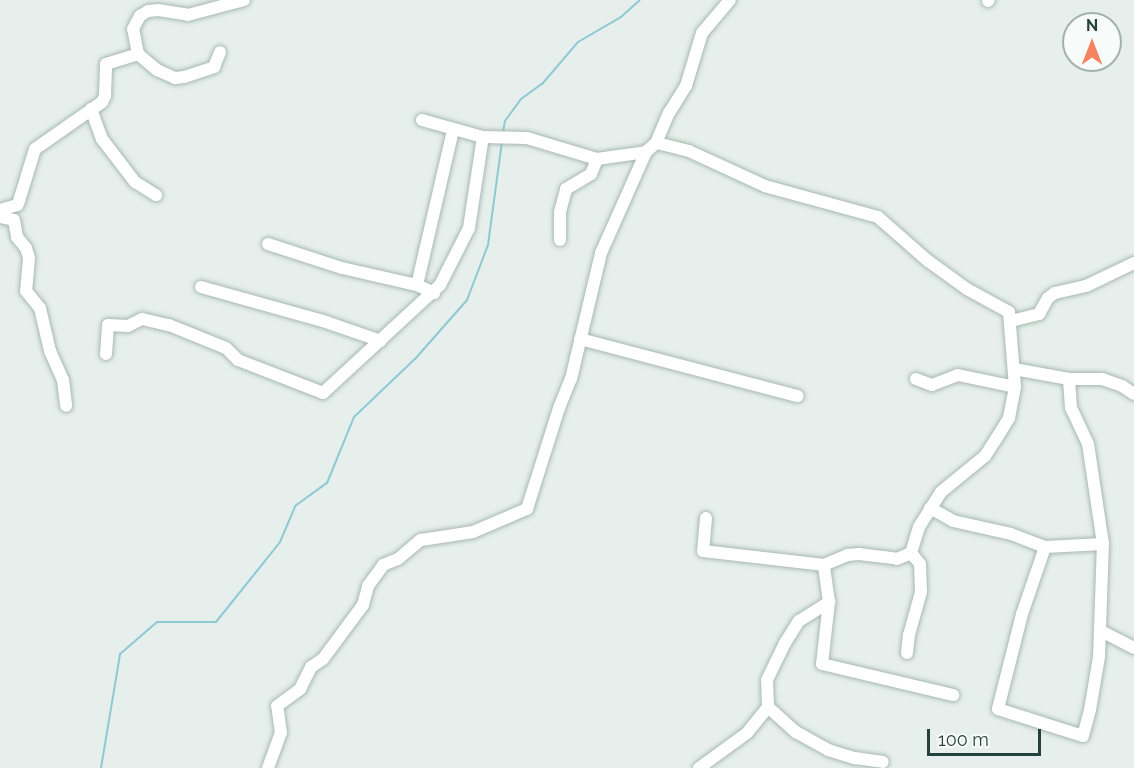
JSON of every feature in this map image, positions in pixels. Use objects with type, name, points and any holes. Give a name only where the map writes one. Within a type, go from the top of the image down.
[{"type":"street","points":[[220,52],[214,67],[175,78],[157,70],[138,54],[134,25],[148,11],[188,15],[244,0]]},
{"type":"street","points":[[268,768],[281,733],[278,706],[300,689],[310,667],[322,659],[363,605],[368,586],[383,565],[398,559],[421,540],[473,532],[527,509],[559,408],[571,379],[601,252],[646,152],[656,143],[669,113],[686,86],[702,33],[729,0]]},
{"type":"street","points":[[0,210],[17,205],[29,159],[35,149],[92,109],[105,96],[106,64],[138,54]]},
{"type":"street","points":[[92,109],[102,139],[135,182],[156,195]]},
{"type":"street","points":[[422,120],[483,137],[528,138],[597,159],[646,152]]},
{"type":"street","points":[[417,285],[453,130]]},
{"type":"street","points":[[106,354],[108,325],[128,326],[142,319],[169,324],[226,348],[238,360],[323,393],[434,293],[469,228],[483,137]]},
{"type":"street","points":[[656,143],[689,151],[765,186],[878,217],[928,261],[967,289],[1007,309],[1011,321],[1015,387],[1009,418],[985,456],[946,487],[930,508],[919,527],[911,553],[897,559],[859,554],[847,555],[824,565],[703,551],[706,518]]},
{"type":"street","points":[[560,240],[560,213],[566,189],[591,174],[597,159]]},
{"type":"street","points":[[0,217],[14,220],[17,237],[26,248],[29,258],[26,291],[40,308],[50,351],[63,380],[66,406]]},
{"type":"street","points":[[268,244],[342,268],[417,285],[434,293]]},
{"type":"street","points":[[1011,321],[1039,314],[1048,298],[1055,293],[1086,286],[1134,263]]},
{"type":"street","points":[[201,287],[323,321],[381,341]]},
{"type":"street","points":[[580,339],[798,396]]},
{"type":"street","points":[[1014,369],[1069,379],[1102,379],[1122,386],[1134,394]]},
{"type":"street","points":[[916,379],[932,385],[958,375],[1015,387]]},
{"type":"street","points":[[1045,547],[1022,614],[998,709],[1083,736],[1090,710],[1101,631],[1103,544],[1088,444],[1071,408],[1069,379]]},
{"type":"street","points":[[930,508],[953,521],[1011,534],[1045,547],[1103,544]]},
{"type":"street","points":[[907,653],[909,635],[921,592],[920,564],[911,553]]},
{"type":"street","points":[[824,565],[829,602],[822,664],[953,695]]},
{"type":"street","points":[[699,768],[747,734],[768,707],[767,680],[785,643],[800,621],[829,602]]},
{"type":"street","points":[[1101,631],[1134,648]]},
{"type":"street","points":[[768,707],[796,732],[828,750],[855,758],[883,762]]},
{"type":"waterway","points":[[503,133],[505,121],[521,99],[543,83],[578,42],[621,17],[640,0]]},
{"type":"waterway","points":[[101,768],[120,654],[157,622],[216,622],[280,542],[295,506],[327,483],[354,417],[415,359],[467,300],[488,245],[502,142]]}]
